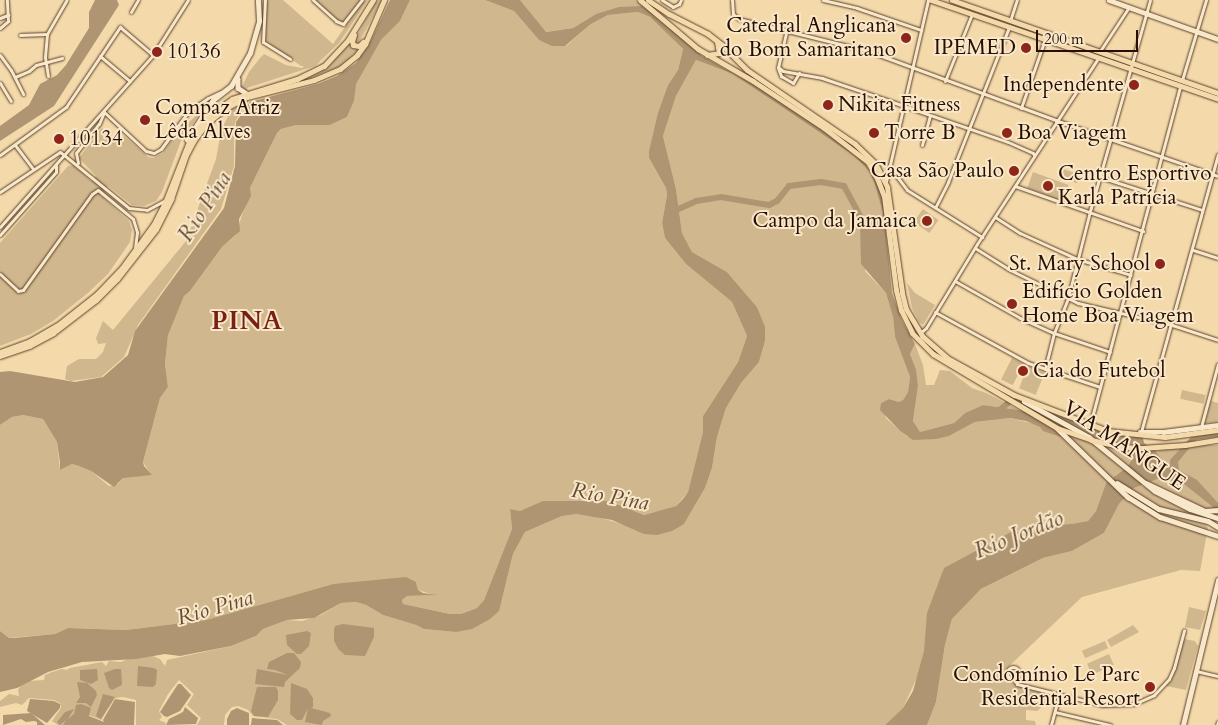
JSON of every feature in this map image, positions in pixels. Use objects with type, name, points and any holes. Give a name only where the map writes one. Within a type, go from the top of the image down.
[{"type":"main road","points":[[0,352],[30,341],[64,320],[105,286],[150,231],[166,200],[181,156],[193,129],[222,92],[231,86],[250,53],[259,21],[258,0]]},
{"type":"main road","points":[[374,0],[352,39],[353,45],[361,45],[375,22]]},
{"type":"main road","points":[[181,156],[193,133],[208,116],[226,102],[297,79],[324,66],[348,40],[374,0]]},
{"type":"main road","points":[[0,356],[30,346],[59,329],[96,300],[117,279],[156,229],[171,199],[186,156],[199,132],[224,109],[250,93],[314,80],[340,69],[359,52],[384,0]]},
{"type":"main road","points":[[640,0],[707,55],[753,81],[824,128],[868,162],[878,178],[884,196],[896,290],[904,319],[912,332],[942,360],[1057,428],[1091,440],[1124,447],[1160,448],[1218,440]]},
{"type":"main road","points":[[648,0],[716,40],[751,74],[860,148],[875,163],[886,182],[906,309],[920,334],[947,358],[1014,395],[1090,425],[1108,430],[1148,436],[1175,436],[1218,430]]},
{"type":"main road","points":[[930,0],[972,14],[1010,23],[1045,39],[1100,54]]},
{"type":"main road","points":[[952,0],[1010,23],[1181,83],[1218,99]]},
{"type":"main road","points":[[1108,0],[1218,39]]},
{"type":"main road","points":[[707,55],[719,53],[720,47],[716,40]]},
{"type":"main road","points":[[239,72],[237,86],[240,91],[250,93]]},
{"type":"main road","points":[[1181,83],[1218,93]]},
{"type":"main road","name":"VIA MANGUE","points":[[1014,395],[1089,438],[1140,480],[1178,504],[1218,518]]},
{"type":"main road","points":[[1108,430],[1141,432],[1202,428],[1218,425]]},
{"type":"main road","name":"VIA MANGUE","points":[[1057,428],[1112,479],[1128,497],[1160,517],[1218,536]]},
{"type":"main road","points":[[1112,479],[1159,509],[1208,521],[1218,527]]},
{"type":"main road","points":[[1140,480],[1205,511],[1218,510]]},
{"type":"main road","points":[[1182,725],[1218,580]]},
{"type":"street","points":[[0,28],[7,22],[7,0]]},
{"type":"street","points":[[48,76],[45,63],[46,34],[67,0]]},
{"type":"street","points":[[131,12],[138,0]]},
{"type":"street","points":[[0,227],[154,54],[188,0]]},
{"type":"street","points":[[264,0],[263,42],[290,60]]},
{"type":"street","points":[[312,0],[336,21],[343,24],[362,0]]},
{"type":"street","points":[[662,0],[676,6],[680,0]]},
{"type":"street","points":[[732,0],[732,9],[736,17],[786,33],[850,46],[1021,108],[1218,176]]},
{"type":"street","points":[[823,0],[857,8],[921,30]]},
{"type":"street","points":[[886,182],[921,30],[930,0]]},
{"type":"street","points":[[936,206],[948,182],[967,130],[983,94],[1017,0]]},
{"type":"street","points":[[1045,369],[1054,333],[1068,298],[1130,65],[1150,0]]},
{"type":"street","points":[[1090,425],[1181,83],[1206,0]]},
{"type":"street","points":[[920,334],[926,328],[994,217],[1034,154],[1058,121],[1129,7]]},
{"type":"street","points":[[0,18],[8,14]]},
{"type":"street","points":[[945,80],[972,14]]},
{"type":"street","points":[[0,155],[66,107],[118,28],[123,27],[154,54]]},
{"type":"street","points":[[786,33],[780,68],[781,76],[793,83],[799,73]]},
{"type":"street","points":[[20,35],[46,34]]},
{"type":"street","points":[[1021,108],[1045,39]]},
{"type":"street","points":[[0,55],[15,77],[22,94]]},
{"type":"street","points":[[100,55],[130,81]]},
{"type":"street","points":[[15,77],[45,63],[62,58]]},
{"type":"street","points":[[780,68],[822,78],[1034,154]]},
{"type":"street","points":[[0,83],[11,101]]},
{"type":"street","points":[[104,112],[146,151],[154,153],[161,149],[188,112],[208,98],[222,92]]},
{"type":"street","points":[[82,168],[75,155],[99,124],[104,112]]},
{"type":"street","points":[[922,145],[930,116]]},
{"type":"street","points":[[15,145],[33,169]]},
{"type":"street","points":[[0,192],[60,152],[129,208],[147,210],[166,200]]},
{"type":"street","points":[[1141,432],[1193,250],[1218,154]]},
{"type":"street","points":[[0,235],[56,172],[56,165]]},
{"type":"street","points":[[889,168],[904,188],[936,206],[982,237]]},
{"type":"street","points":[[1100,177],[1202,210]]},
{"type":"street","points":[[1015,186],[1142,231]]},
{"type":"street","points":[[0,274],[18,291],[23,290],[92,194],[98,190],[133,219],[137,232],[136,250]]},
{"type":"street","points":[[994,217],[1020,233],[1077,259],[1131,275]]},
{"type":"street","points":[[975,248],[1008,269],[1078,303],[1172,325],[1218,340]]},
{"type":"street","points":[[1193,250],[1218,258]]},
{"type":"street","points":[[954,281],[1020,318],[1054,333],[1110,352]]},
{"type":"street","points":[[935,312],[1000,349],[1045,369],[1100,388]]},
{"type":"street","points":[[1202,428],[1218,364]]},
{"type":"street","points":[[1016,678],[1024,685],[1059,695],[1118,706],[1134,704],[1149,698],[1161,689],[1171,675],[1184,630]]},
{"type":"street","points":[[1196,672],[1218,676]]},
{"type":"street","points":[[1051,725],[1059,695]]},
{"type":"street","points":[[1054,712],[1110,725]]},
{"type":"shaded area","points":[[267,0],[283,0],[333,44],[364,0],[368,0],[339,43],[315,66],[247,88],[248,102],[236,120],[234,128],[234,166],[221,209],[138,325],[124,357],[101,377],[71,381],[65,379],[67,366],[79,359],[96,359],[103,352],[106,343],[98,344],[96,338],[103,321],[113,330],[186,241],[216,159],[221,131],[249,72],[264,54],[286,65],[302,68],[304,66],[301,66],[265,41]]},
{"type":"shaded area","points":[[315,0],[362,0],[344,22],[341,23]]},
{"type":"shaded area","points":[[377,0],[382,0],[358,44],[355,39]]},
{"type":"shaded area","points":[[410,0],[485,0],[514,11],[539,40],[566,46],[591,24],[608,15],[638,12],[650,17],[683,49],[678,70],[668,85],[649,151],[649,158],[666,188],[667,195],[662,223],[665,238],[686,264],[732,302],[747,336],[738,362],[703,416],[703,432],[688,492],[676,506],[644,515],[609,501],[520,511],[510,509],[512,529],[484,600],[477,608],[461,614],[450,614],[403,604],[402,600],[407,596],[434,595],[418,590],[416,582],[333,584],[206,620],[126,630],[68,628],[55,634],[9,638],[0,631],[0,425],[12,417],[23,415],[43,419],[57,442],[60,470],[72,464],[79,466],[91,471],[109,486],[118,484],[123,478],[129,476],[151,475],[143,462],[160,398],[168,387],[165,364],[168,334],[184,296],[190,291],[222,247],[236,235],[250,188],[277,133],[281,129],[296,125],[330,125],[347,117],[354,101],[355,84],[381,40],[400,21]]},
{"type":"shaded area","points":[[520,0],[636,0],[649,9],[596,14],[573,28],[545,32]]},
{"type":"shaded area","points":[[349,44],[352,48],[358,50],[342,66],[303,81],[326,68]]},
{"type":"shaded area","points":[[696,60],[733,74],[853,155],[869,171],[883,213],[876,223],[865,271],[886,293],[893,317],[895,337],[910,377],[908,392],[903,400],[899,402],[889,399],[881,403],[886,418],[900,431],[908,437],[949,436],[975,422],[1010,418],[1078,434],[1105,434],[1127,439],[1132,443],[1132,458],[1127,467],[1106,483],[1096,511],[1088,521],[1051,525],[944,568],[919,673],[903,708],[885,725],[287,725],[277,719],[253,716],[248,710],[238,706],[232,707],[225,715],[224,725],[197,725],[201,718],[187,705],[194,694],[179,680],[168,694],[159,711],[162,717],[159,720],[166,723],[165,725],[136,725],[136,700],[123,697],[115,698],[101,720],[89,715],[80,725],[58,725],[52,721],[61,708],[60,703],[54,700],[29,698],[22,705],[16,703],[0,707],[0,701],[9,694],[19,696],[18,690],[21,685],[29,681],[44,680],[45,675],[52,672],[102,662],[106,666],[109,661],[121,662],[128,659],[153,656],[160,659],[165,666],[167,660],[231,646],[256,636],[263,629],[287,620],[302,621],[321,615],[341,603],[356,602],[366,605],[383,615],[424,629],[456,632],[502,598],[513,554],[525,532],[562,516],[577,514],[588,514],[628,526],[684,524],[705,488],[712,468],[717,437],[726,408],[741,383],[759,362],[765,341],[757,307],[727,272],[692,252],[682,233],[676,189],[663,136],[676,96]]},
{"type":"shaded area","points":[[201,111],[181,141],[162,192],[156,201],[144,206],[132,205],[108,186],[100,195],[129,221],[132,230],[130,242],[108,274],[53,321],[31,334],[0,346],[0,243],[68,166],[74,165],[91,181],[96,176],[79,158],[102,128],[119,142],[124,136],[148,157],[153,158],[163,153],[182,125],[187,124]]},
{"type":"shaded area","points":[[1063,169],[1080,175],[1077,183],[1060,178]]},
{"type":"shaded area","name":"Centro Esportivo Karla Patrícia","points":[[1033,172],[1069,185],[1063,201],[1027,188]]},
{"type":"shaded area","name":"Campo da Jamaica","points":[[923,209],[939,220],[929,233],[914,222]]},
{"type":"shaded area","points":[[907,283],[915,293],[935,305],[923,325],[919,322],[912,308]]},
{"type":"shaded area","points":[[915,344],[923,365],[926,385],[934,385],[940,370],[950,371],[972,388],[1019,410],[983,405],[965,413],[954,423],[920,432],[913,421],[918,386],[910,354]]},
{"type":"shaded area","points":[[1012,358],[1024,364],[1013,385],[1001,379]]},
{"type":"shaded area","points":[[1028,366],[1045,373],[1036,395],[1019,388]]},
{"type":"shaded area","points":[[1182,390],[1205,395],[1204,404],[1180,399]]},
{"type":"shaded area","points":[[1211,401],[1218,403],[1218,422],[1205,423]]},
{"type":"shaded area","points":[[1218,445],[1218,508],[1203,509],[1149,482],[1170,474],[1156,451]]},
{"type":"shaded area","points":[[1141,485],[1202,517],[1208,528],[1200,571],[1181,570],[1082,597],[1005,670],[1005,676],[1011,682],[1055,695],[1037,711],[1026,710],[1026,720],[1035,721],[1036,725],[927,725],[936,702],[945,645],[952,619],[981,589],[1043,558],[1072,551],[1104,533],[1119,504],[1134,488]]},
{"type":"shaded area","points":[[1189,607],[1206,611],[1200,630],[1185,627]]},
{"type":"shaded area","points":[[1133,625],[1139,632],[1111,647],[1107,640]]},
{"type":"shaded area","points":[[1184,639],[1195,641],[1198,646],[1186,690],[1166,686],[1175,671]]},
{"type":"shaded area","points":[[1105,641],[1108,648],[1085,658],[1082,651]]},
{"type":"shaded area","points":[[1109,654],[1114,665],[1092,675],[1087,664]]},
{"type":"water","points":[[95,0],[117,0],[119,5],[54,106],[0,141],[0,126],[29,105],[40,84],[57,75],[66,65],[89,28],[89,12]]},
{"type":"water","points":[[390,0],[410,0],[400,21],[381,40],[356,84],[354,101],[347,117],[330,125],[296,125],[281,129],[277,133],[250,188],[251,196],[239,219],[240,231],[222,247],[190,291],[184,296],[168,335],[165,364],[168,387],[160,398],[143,462],[152,475],[123,478],[114,487],[91,471],[79,466],[72,464],[60,470],[57,442],[43,419],[23,415],[12,417],[0,425],[0,372],[10,371],[75,382],[103,377],[128,355],[135,331],[224,208],[235,166],[236,122],[250,102],[318,84],[337,76],[356,63],[369,45]]},
{"type":"water","name":"Rio Jordão","points":[[485,0],[520,0],[546,32],[573,28],[596,14],[619,7],[642,6],[649,9],[702,56],[756,86],[828,133],[864,161],[882,193],[892,293],[902,321],[915,344],[910,354],[916,370],[918,386],[913,421],[920,432],[954,423],[965,413],[983,405],[1019,410],[1040,418],[1035,414],[1053,414],[1109,433],[1136,438],[1155,450],[1165,464],[1170,467],[1170,460],[1191,437],[1218,433],[1218,437],[1196,440],[1178,462],[1179,470],[1197,480],[1218,503],[1218,511],[1184,484],[1160,478],[1134,488],[1119,504],[1104,533],[1072,551],[1043,558],[981,589],[952,619],[945,645],[936,702],[927,725],[885,725],[903,708],[913,691],[924,651],[927,613],[944,568],[1013,531],[1025,534],[1051,525],[1088,521],[1096,511],[1106,483],[1127,467],[1132,459],[1132,443],[1127,439],[1105,434],[1061,437],[1043,431],[1040,427],[1026,421],[1010,418],[975,422],[949,436],[936,439],[913,440],[900,431],[880,410],[881,403],[889,399],[899,402],[903,400],[908,392],[910,377],[895,337],[893,317],[886,293],[861,264],[860,222],[876,223],[883,213],[869,171],[853,155],[733,74],[696,60],[676,96],[663,136],[676,189],[682,233],[692,252],[727,272],[757,307],[765,327],[765,341],[759,362],[741,383],[726,408],[717,437],[712,468],[705,488],[684,524],[672,531],[657,535],[644,534],[612,520],[577,514],[562,516],[525,532],[513,554],[499,611],[490,619],[472,629],[456,632],[424,629],[383,615],[366,605],[356,602],[341,603],[314,618],[287,620],[263,629],[256,636],[231,646],[180,656],[165,654],[136,659],[82,662],[48,672],[17,688],[0,692],[0,631],[9,638],[14,638],[55,634],[68,628],[126,630],[206,620],[333,584],[406,577],[416,582],[418,590],[423,593],[437,595],[407,596],[402,600],[403,604],[450,614],[461,614],[477,608],[484,600],[512,529],[510,509],[520,511],[543,501],[609,501],[644,515],[676,506],[688,492],[703,432],[703,416],[738,362],[747,336],[732,302],[686,264],[665,238],[662,223],[667,195],[666,188],[649,158],[649,151],[658,113],[668,85],[678,70],[683,49],[650,17],[638,12],[608,15],[591,24],[565,46],[552,46],[539,40],[514,11]]},
{"type":"water","points":[[343,624],[374,628],[374,637],[365,656],[345,655],[339,650],[334,641],[334,629],[335,626]]},
{"type":"water","points":[[307,631],[311,633],[309,646],[301,654],[297,654],[287,645],[286,635]]},
{"type":"water","points":[[287,653],[294,653],[301,662],[300,668],[285,682],[284,687],[255,684],[257,669],[288,675],[267,669],[269,662]]},
{"type":"water","points":[[138,666],[157,670],[156,684],[153,687],[137,686]]},
{"type":"water","points":[[97,669],[98,680],[91,684],[80,680],[80,670]]},
{"type":"water","points":[[121,669],[122,685],[112,690],[109,688],[104,673]]},
{"type":"water","points":[[77,682],[87,683],[96,691],[97,695],[91,707],[86,703],[76,703],[80,697]]},
{"type":"water","points":[[291,683],[307,689],[313,698],[313,707],[311,708],[330,713],[331,716],[323,721],[322,725],[305,722],[308,708],[302,720],[297,720],[290,714]]},
{"type":"water","points":[[178,684],[181,684],[191,695],[180,711],[167,717],[164,716],[160,712]]},
{"type":"water","points":[[257,687],[276,687],[278,691],[278,700],[268,717],[254,716],[251,711]]},
{"type":"water","points":[[103,694],[115,697],[101,719],[96,716]]},
{"type":"water","points":[[30,699],[54,701],[60,704],[60,708],[47,723],[27,711]]},
{"type":"water","points":[[115,699],[135,702],[134,725],[63,725],[66,720],[60,725],[57,722],[65,712],[74,709],[68,719],[74,714],[76,705],[81,704],[91,708],[89,716],[104,722],[103,720]]},
{"type":"water","points":[[185,707],[198,718],[196,724],[166,725],[169,719],[183,712]]},
{"type":"water","points":[[237,708],[249,713],[249,725],[227,725],[227,719],[231,711]]},
{"type":"water","points":[[31,713],[45,725],[37,725],[37,722],[26,722],[21,719],[3,725],[3,715]]},
{"type":"water","points":[[252,718],[277,720],[283,725],[251,725]]},
{"type":"waterway","points":[[674,211],[696,201],[721,197],[769,205],[777,201],[789,186],[821,182],[844,186],[866,227],[869,228]]},
{"type":"waterway","points":[[997,412],[1012,400]]},
{"type":"waterway","points":[[1014,401],[1043,414]]},
{"type":"waterway","points":[[1082,431],[1124,441],[1140,439],[1142,447]]},
{"type":"place","name":"Catedral Anglicana do Bom Samaritano","points":[[906,38]]},
{"type":"place","name":"IPEMED","points":[[1026,48]]},
{"type":"place","name":"10136","points":[[157,52]]},
{"type":"place","name":"Independente","points":[[1134,85]]},
{"type":"place","name":"Nikita Fitness","points":[[828,105]]},
{"type":"place","name":"Compaz Atriz Lêda Alves","points":[[145,120]]},
{"type":"place","name":"Torre B","points":[[874,133]]},
{"type":"place","name":"Boa Viagem","points":[[1007,133]]},
{"type":"place","name":"10134","points":[[59,139]]},
{"type":"place","name":"Casa São Paulo","points":[[1014,171]]},
{"type":"place","name":"Centro Esportivo Karla Patrícia","points":[[1048,186]]},
{"type":"place","name":"Campo da Jamaica","points":[[927,221]]},
{"type":"place","name":"St. Mary School","points":[[1160,264]]},
{"type":"place","name":"Edifício Golden Home Boa Viagem","points":[[1012,304]]},
{"type":"place","name":"Cia do Futebol","points":[[1023,371]]},
{"type":"place","name":"Condomínio Le Parc Residential Resort","points":[[1150,687]]},
{"type":"district","name":"PINA","points":[[247,321]]},
{"type":"water label","name":"Rio Pina","points":[[205,207]]},
{"type":"water label","name":"Rio Pina","points":[[610,497]]},
{"type":"water label","name":"Rio Pina","points":[[215,608]]}]
